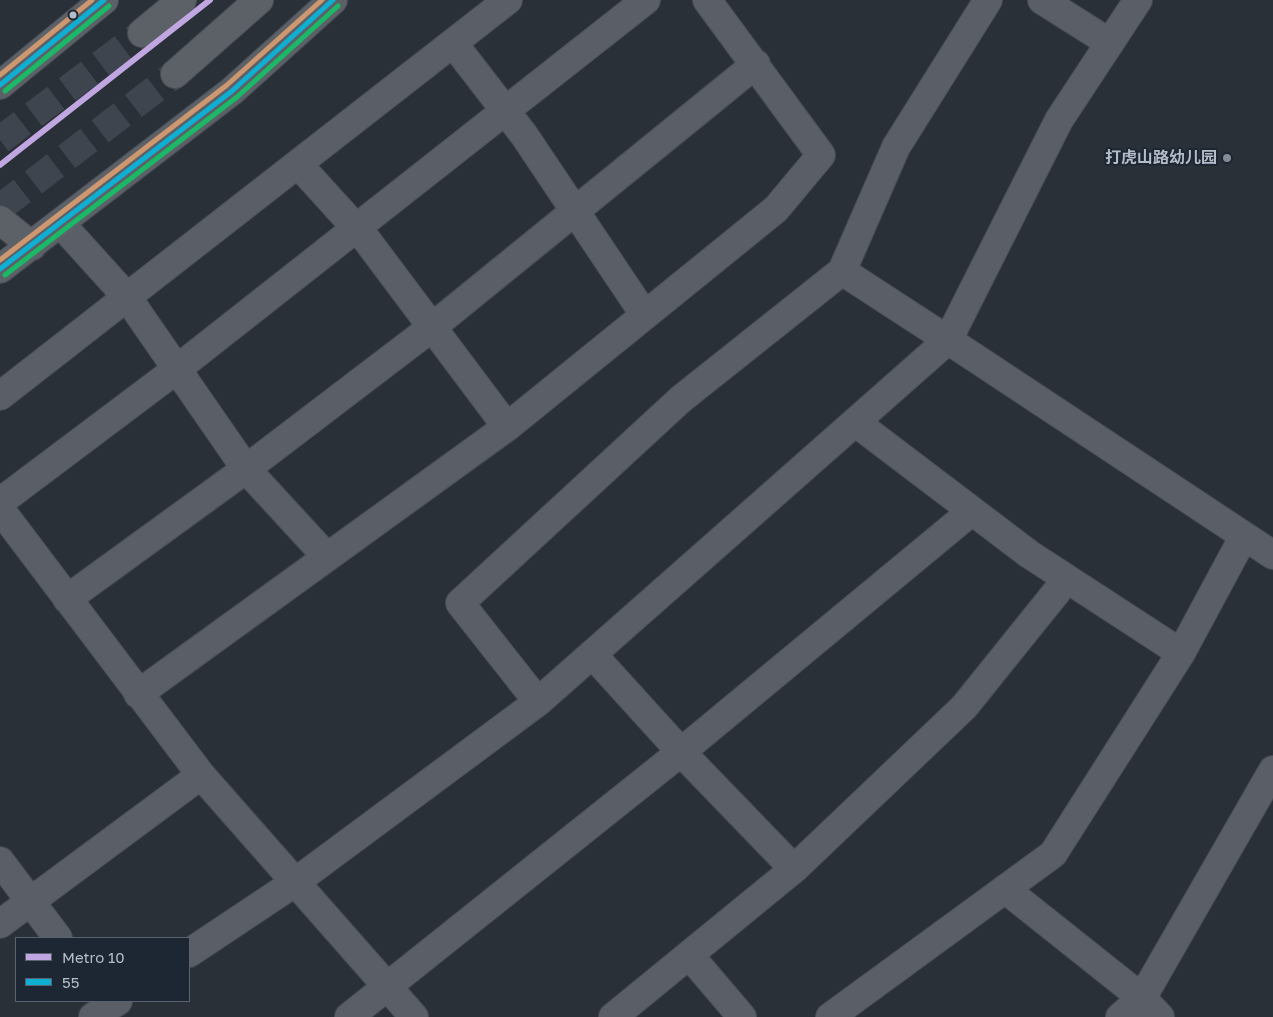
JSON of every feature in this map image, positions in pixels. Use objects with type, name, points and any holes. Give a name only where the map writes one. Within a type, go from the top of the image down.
[{"type":"main road","points":[[0,86],[104,0]]},
{"type":"main road","points":[[142,33],[182,0]]},
{"type":"main road","points":[[175,74],[259,0]]},
{"type":"main road","points":[[0,269],[232,91],[334,0]]},
{"type":"main road","points":[[0,220],[32,246]]},
{"type":"lane","points":[[0,396],[508,0]]},
{"type":"lane","points":[[0,502],[177,369],[646,0]]},
{"type":"lane","points":[[138,694],[507,427],[644,314],[776,209],[821,155],[756,64],[707,0]]},
{"type":"lane","points":[[538,702],[460,603],[680,400],[842,271],[896,147],[988,0]]},
{"type":"lane","points":[[1042,0],[1110,42]]},
{"type":"lane","points":[[190,952],[294,883],[538,702],[948,340],[1059,120],[1138,0]]},
{"type":"lane","points":[[453,43],[506,112],[644,314]]},
{"type":"lane","points":[[67,599],[246,469],[431,328],[756,64]]},
{"type":"lane","points":[[298,164],[356,228],[507,427]]},
{"type":"lane","points":[[61,224],[127,297],[246,469],[327,557]]},
{"type":"lane","points":[[842,271],[1273,555]]},
{"type":"lane","points":[[855,422],[1029,554],[1181,653]]},
{"type":"lane","points":[[0,509],[200,775],[414,1017]]},
{"type":"lane","points":[[349,1017],[388,988],[681,752],[972,511]]},
{"type":"lane","points":[[830,1017],[1053,854],[1181,653],[1244,536]]},
{"type":"lane","points":[[613,1017],[690,956],[794,869],[964,707],[1067,579]]},
{"type":"lane","points":[[592,654],[681,752],[794,869]]},
{"type":"lane","points":[[1120,1017],[1151,1008],[1273,770]]},
{"type":"lane","points":[[0,924],[200,775]]},
{"type":"lane","points":[[0,860],[57,937]]},
{"type":"lane","points":[[1005,889],[1151,1008]]},
{"type":"lane","points":[[690,956],[742,1017]]},
{"type":"tunnel","points":[[0,140],[142,33]]},
{"type":"tunnel","points":[[0,208],[175,74]]},
{"type":"metro line","name":"10","points":[[0,165],[210,0]]},
{"type":"transit line","points":[[0,75],[92,0]]},
{"type":"transit line","name":"55","points":[[0,85],[104,0]]},
{"type":"transit line","points":[[0,260],[227,85],[322,0]]},
{"type":"transit line","name":"55","points":[[0,269],[232,91],[333,0]]},
{"type":"transit line","points":[[5,91],[109,6]]},
{"type":"transit line","points":[[5,275],[237,97],[338,6]]},
{"type":"place","name":"打虎山路幼儿园","points":[[1227,158]]}]
